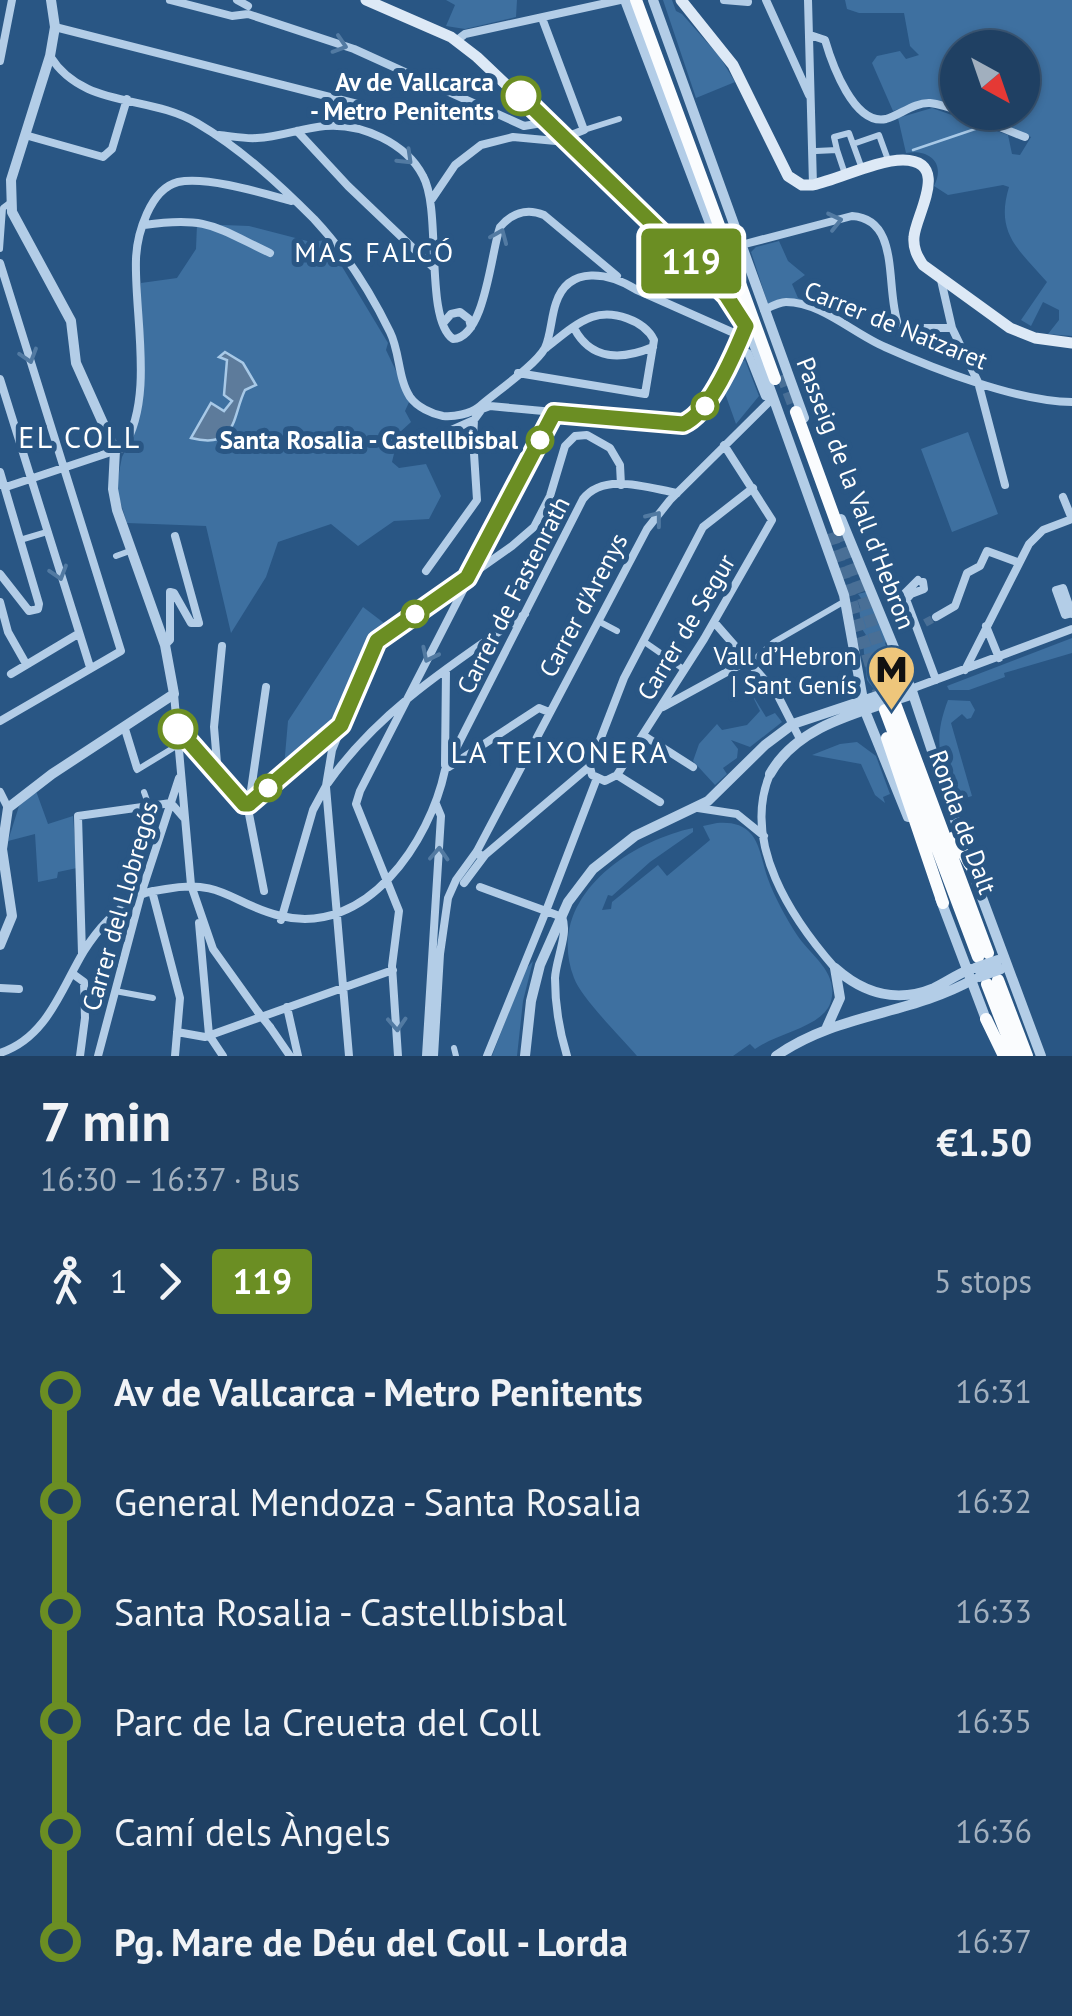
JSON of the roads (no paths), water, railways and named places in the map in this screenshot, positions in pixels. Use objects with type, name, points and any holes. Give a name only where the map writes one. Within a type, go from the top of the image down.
[{"type":"highway","points":[[636,0],[724,227],[645,0]]},
{"type":"highway","points":[[733,252],[786,383]]},
{"type":"highway","points":[[788,413],[835,531]]},
{"type":"highway","points":[[898,702],[960,852],[970,865]]},
{"type":"highway","points":[[898,702],[943,903]]},
{"type":"highway","name":"Ronda de Dalt","points":[[898,702],[1015,1056]]},
{"type":"highway","name":"Ronda de Dalt","points":[[988,968],[1027,1056]]},
{"type":"highway","points":[[986,1019],[1002,1056]]},
{"type":"main road","points":[[366,0],[456,41],[548,122],[726,295],[747,335]]},
{"type":"main road","points":[[681,0],[738,73],[784,172],[797,183],[813,185],[898,160],[918,166],[929,188],[915,227],[914,248],[923,266],[1026,335],[1072,341]]},
{"type":"main road","points":[[648,218],[700,256],[733,252]]},
{"type":"street","points":[[0,62],[12,0]]},
{"type":"street","points":[[51,0],[54,27],[50,56],[12,180],[13,215],[71,320],[76,364],[115,450],[112,489],[118,510],[165,644],[178,729],[209,1035],[223,1056]]},
{"type":"street","points":[[170,0],[232,16],[248,10],[257,0]]},
{"type":"street","points":[[237,0],[248,10],[354,49],[524,126],[548,122]]},
{"type":"street","points":[[456,41],[465,34],[622,0]]},
{"type":"street","name":"Passeig de la Vall d'Hebron","points":[[622,0],[733,252],[764,310],[786,383],[860,567],[898,702]]},
{"type":"street","name":"Passeig de la Vall d'Hebron","points":[[654,0],[733,252],[747,335],[770,399]]},
{"type":"street","points":[[726,0],[748,2]]},
{"type":"street","points":[[808,0],[813,185]]},
{"type":"street","points":[[765,1],[811,99]]},
{"type":"street","points":[[542,18],[584,130]]},
{"type":"street","points":[[54,27],[377,109]]},
{"type":"street","points":[[810,35],[825,40],[834,68],[859,110],[870,118],[888,118],[930,104],[1025,137]]},
{"type":"street","points":[[50,56],[78,86],[170,110],[214,134],[296,202],[332,239],[392,335],[410,397],[440,416],[465,413],[485,405],[683,424],[702,410],[747,335],[637,290],[534,212],[518,214],[500,227],[487,288],[471,328],[458,340],[449,336],[444,326],[434,267],[432,199],[421,172],[396,147],[382,138],[342,126],[256,138],[214,134]]},
{"type":"street","points":[[26,135],[103,157],[112,149],[127,98]]},
{"type":"street","points":[[432,199],[455,165],[482,146],[513,136],[553,142],[619,120]]},
{"type":"street","points":[[297,131],[434,267]]},
{"type":"street","points":[[844,171],[834,137],[849,134],[861,166]]},
{"type":"street","points":[[853,144],[878,135],[887,158]]},
{"type":"street","points":[[816,152],[837,150]]},
{"type":"street","points":[[2,486],[123,448],[134,427],[139,381],[136,255],[144,225],[160,192],[181,181],[241,187],[296,202]]},
{"type":"street","points":[[0,188],[12,198]]},
{"type":"street","points":[[0,250],[3,208],[12,198]]},
{"type":"street","points":[[733,252],[852,216],[867,219],[876,224],[884,237],[898,324],[906,328],[952,328]]},
{"type":"street","points":[[144,225],[205,222],[270,253]]},
{"type":"street","points":[[0,262],[121,651],[0,721]]},
{"type":"street","points":[[544,350],[556,304],[566,286],[589,274],[622,280]]},
{"type":"street","points":[[941,280],[952,328],[978,382],[1005,485]]},
{"type":"street","name":"Carrer de Natzaret","points":[[764,310],[785,302],[820,311],[891,350],[978,382],[1072,402]]},
{"type":"street","points":[[444,326],[447,316],[460,312],[470,319],[471,328]]},
{"type":"street","points":[[417,442],[474,420],[485,405],[518,374],[544,350],[592,317],[633,321],[651,333],[653,348],[645,394],[518,374]]},
{"type":"street","points":[[574,328],[581,341],[593,350],[612,356],[653,348]]},
{"type":"street","name":"Passeig de la Vall d'Hebron","points":[[737,349],[748,353],[770,399],[788,413],[846,600],[864,706],[937,894],[1041,1056]]},
{"type":"street","points":[[0,379],[90,667]]},
{"type":"street","points":[[770,399],[783,403],[786,383]]},
{"type":"street","name":"Carrer d'Arenys","points":[[482,853],[631,554],[677,493],[770,399]]},
{"type":"street","points":[[398,1056],[393,970],[399,912],[356,804],[467,578],[554,413]]},
{"type":"street","points":[[426,570],[477,500],[474,420]]},
{"type":"street","points":[[348,1056],[326,786],[332,750],[377,641],[534,527],[550,496],[564,446],[575,436],[586,434],[610,448],[620,465],[622,485],[677,493]]},
{"type":"street","points":[[430,1056],[448,898],[456,880],[482,853],[590,766],[624,678],[704,526],[753,488],[724,445]]},
{"type":"street","points":[[0,472],[38,609],[29,611],[0,574]]},
{"type":"street","name":"Carrer de Fastenrath","points":[[1,1053],[22,1044],[36,1031],[99,930],[140,894],[191,885],[218,889],[281,919],[306,918],[337,912],[368,896],[386,881],[409,856],[437,802],[445,770],[583,499],[600,485],[622,485]]},
{"type":"street","name":"Carrer de Segur","points":[[620,776],[772,520],[753,488]]},
{"type":"street","points":[[965,670],[1028,544],[1043,530],[1072,519],[1062,497]]},
{"type":"street","points":[[20,540],[47,532]]},
{"type":"street","points":[[165,644],[170,640],[170,592],[191,623],[199,622],[174,536]]},
{"type":"street","points":[[936,618],[955,606],[967,574],[980,566],[987,551],[1017,562]]},
{"type":"street","points":[[116,556],[127,552]]},
{"type":"street","points":[[920,581],[904,592],[921,625],[936,680]]},
{"type":"street","points":[[660,708],[751,659],[846,600]]},
{"type":"street","points":[[0,602],[8,632],[26,662]]},
{"type":"street","points":[[281,919],[313,810],[344,760],[408,697],[526,613]]},
{"type":"street","points":[[600,622],[617,630]]},
{"type":"street","points":[[714,622],[751,659],[777,694],[800,739]]},
{"type":"street","points":[[986,626],[999,658]]},
{"type":"street","points":[[898,702],[936,680],[1072,629]]},
{"type":"street","points":[[11,674],[78,634]]},
{"type":"street","points":[[646,643],[682,668]]},
{"type":"street","points":[[218,775],[214,727],[222,646]]},
{"type":"street","points":[[445,770],[446,670]]},
{"type":"street","points":[[264,891],[247,804],[266,687]]},
{"type":"street","points":[[898,702],[901,688],[800,739],[783,754],[770,774],[763,799],[764,836],[774,873],[792,913],[812,943],[835,968],[862,987],[896,996],[930,990],[988,968]]},
{"type":"street","points":[[8,808],[59,769],[174,694]]},
{"type":"street","points":[[524,1056],[540,965],[584,880],[635,836],[698,808],[722,790],[765,745],[792,724],[864,706]]},
{"type":"street","points":[[445,770],[538,708],[549,712]]},
{"type":"street","points":[[247,804],[341,725]]},
{"type":"street","points":[[125,729],[139,780]]},
{"type":"street","points":[[178,729],[247,804]]},
{"type":"street","points":[[643,735],[692,766]]},
{"type":"street","points":[[137,769],[178,745]]},
{"type":"street","points":[[590,766],[596,782]]},
{"type":"street","name":"Carrer del Llobregós","points":[[98,1056],[140,894],[182,768]]},
{"type":"street","points":[[580,776],[596,782],[620,776],[660,802]]},
{"type":"street","points":[[487,1056],[596,782]]},
{"type":"street","points":[[0,792],[8,808],[2,850],[12,904],[11,922],[0,944]]},
{"type":"street","points":[[144,792],[149,806]]},
{"type":"street","points":[[82,954],[78,816],[171,802],[185,819]]},
{"type":"street","points":[[430,1056],[441,816],[437,802]]},
{"type":"street","points":[[698,808],[736,814],[764,836]]},
{"type":"street","points":[[464,883],[482,853]]},
{"type":"street","name":"Passeig de la Vall d'Hebron","points":[[970,865],[988,968],[986,1019]]},
{"type":"street","points":[[191,885],[213,949],[290,1056]]},
{"type":"street","points":[[480,887],[562,917],[565,925],[556,969],[556,1004],[567,1056]]},
{"type":"street","points":[[152,891],[180,998],[175,1056]]},
{"type":"street","points":[[0,915],[11,922]]},
{"type":"street","points":[[826,1028],[840,998],[835,968]]},
{"type":"street","points":[[776,1056],[851,1019],[929,1001],[988,968]]},
{"type":"street","points":[[177,1032],[209,1035],[393,970]]},
{"type":"street","points":[[73,974],[84,982],[80,1056]]},
{"type":"street","points":[[0,988],[19,989]]},
{"type":"street","points":[[114,990],[152,998]]},
{"type":"street","points":[[287,1007],[298,1056]]},
{"type":"waterway","points":[[913,150],[972,130]]},
{"type":"tunnel","points":[[720,228],[733,264]]},
{"type":"tunnel","points":[[782,375],[796,412]]},
{"type":"tunnel","points":[[839,530],[894,699]]},
{"type":"tunnel","points":[[831,533],[882,703]]},
{"type":"tunnel","points":[[925,623],[936,617]]},
{"type":"place","name":"Av de Vallcarca - Metro Penitents","points":[[521,96]]},
{"type":"place","name":"Santa Rosalia - Castellbisbal","points":[[540,440]]},
{"type":"place","name":"Vall d’Hebron | Sant Genís","points":[[892,712]]},
{"type":"district","name":"MAS FALCÓ","points":[[375,252]]},
{"type":"district","name":"EL COLL","points":[[80,438]]},
{"type":"district","name":"LA TEIXONERA","points":[[560,753]]}]
